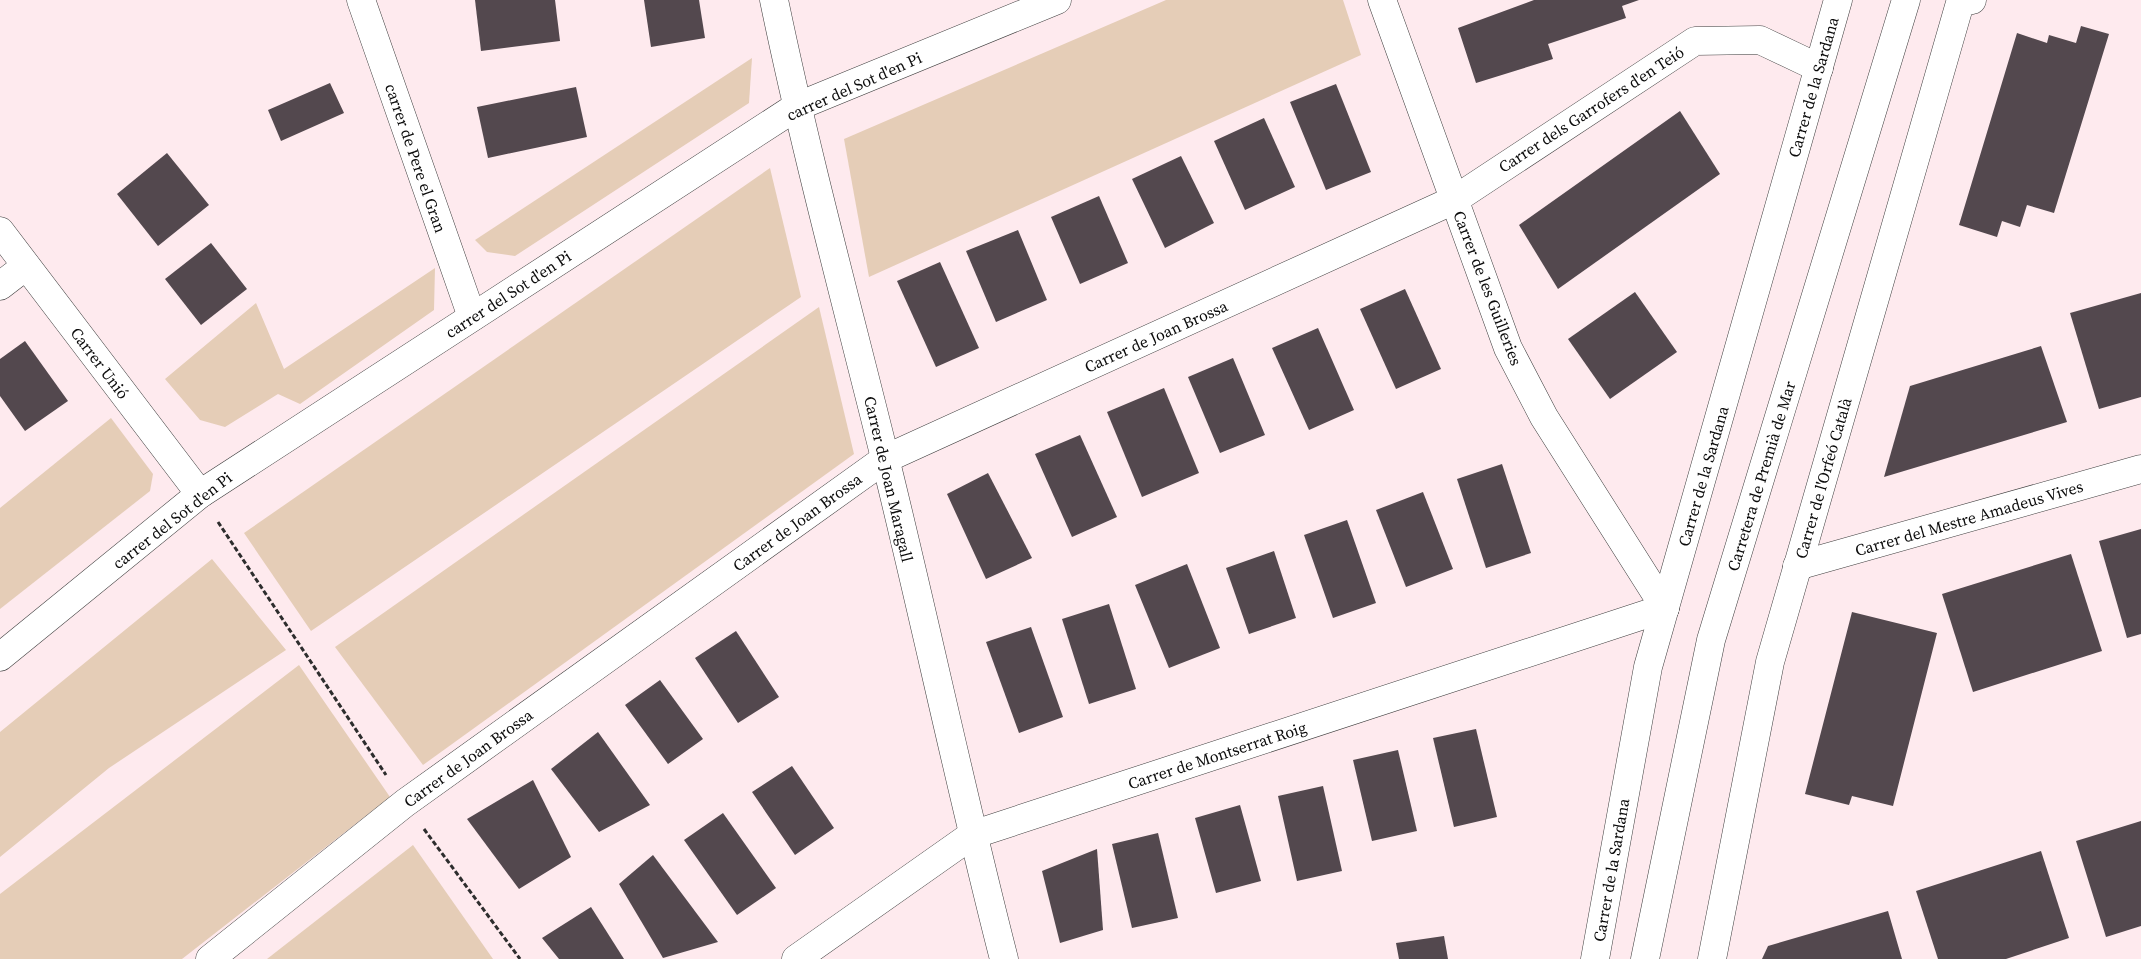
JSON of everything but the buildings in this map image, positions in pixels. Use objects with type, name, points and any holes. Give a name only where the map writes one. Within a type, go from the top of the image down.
[{"type":"street","name":"carrer de Pere el Gran","points":[[361,0],[472,317]]},
{"type":"street","name":"Carrer de Joan Maragall","points":[[774,0],[796,107],[885,459],[972,835],[1004,959]]},
{"type":"street","name":"carrer del Sot d'en Pi","points":[[0,657],[200,494],[796,107],[1057,0]]},
{"type":"street","name":"Carrer de les Guilleries","points":[[1382,0],[1508,348],[1544,417],[1665,608]]},
{"type":"street","name":"Carrer de la Sardana","points":[[1595,959],[1648,667],[1838,0]]},
{"type":"street","name":"Carretera de Premià de Mar","points":[[1645,959],[1711,640],[1906,0]]},
{"type":"street","name":"Carrer de l'Orfeó Català","points":[[1712,959],[1770,662],[1966,2]]},
{"type":"street","name":"Carrer dels Garrofers d'en Teió","points":[[1454,200],[1695,41],[1760,40],[1818,68]]},
{"type":"street","name":"Carrer de Joan Brossa","points":[[210,959],[405,803],[885,459],[1454,200]]},
{"type":"street","name":"Carrer Unió","points":[[0,231],[200,494]]},
{"type":"street","points":[[0,286],[26,266]]},
{"type":"street","name":"Carrer del Mestre Amadeus Vives","points":[[1798,566],[2141,469]]},
{"type":"street","name":"Carrer de Montserrat Roig","points":[[796,959],[972,835],[1665,608]]},
{"type":"path","points":[[200,494],[405,803],[520,959]]},
{"type":"shaded area","points":[[1166,0],[1343,0],[1361,55],[869,277],[844,139]]},
{"type":"shaded area","points":[[752,58],[749,103],[515,256],[487,252],[475,240]]},
{"type":"shaded area","points":[[770,168],[801,297],[311,631],[244,533]]},
{"type":"shaded area","points":[[435,268],[434,310],[300,404],[278,394],[225,427],[200,420],[165,379],[256,303],[284,369]]},
{"type":"shaded area","points":[[819,307],[854,454],[423,765],[335,647]]},
{"type":"shaded area","points":[[111,418],[153,474],[150,491],[0,609],[0,508]]},
{"type":"shaded area","points":[[212,559],[286,650],[109,768],[0,857],[0,732]]},
{"type":"shaded area","points":[[299,665],[390,797],[182,959],[0,959],[0,894]]},
{"type":"shaded area","points":[[413,845],[493,959],[267,959]]}]
